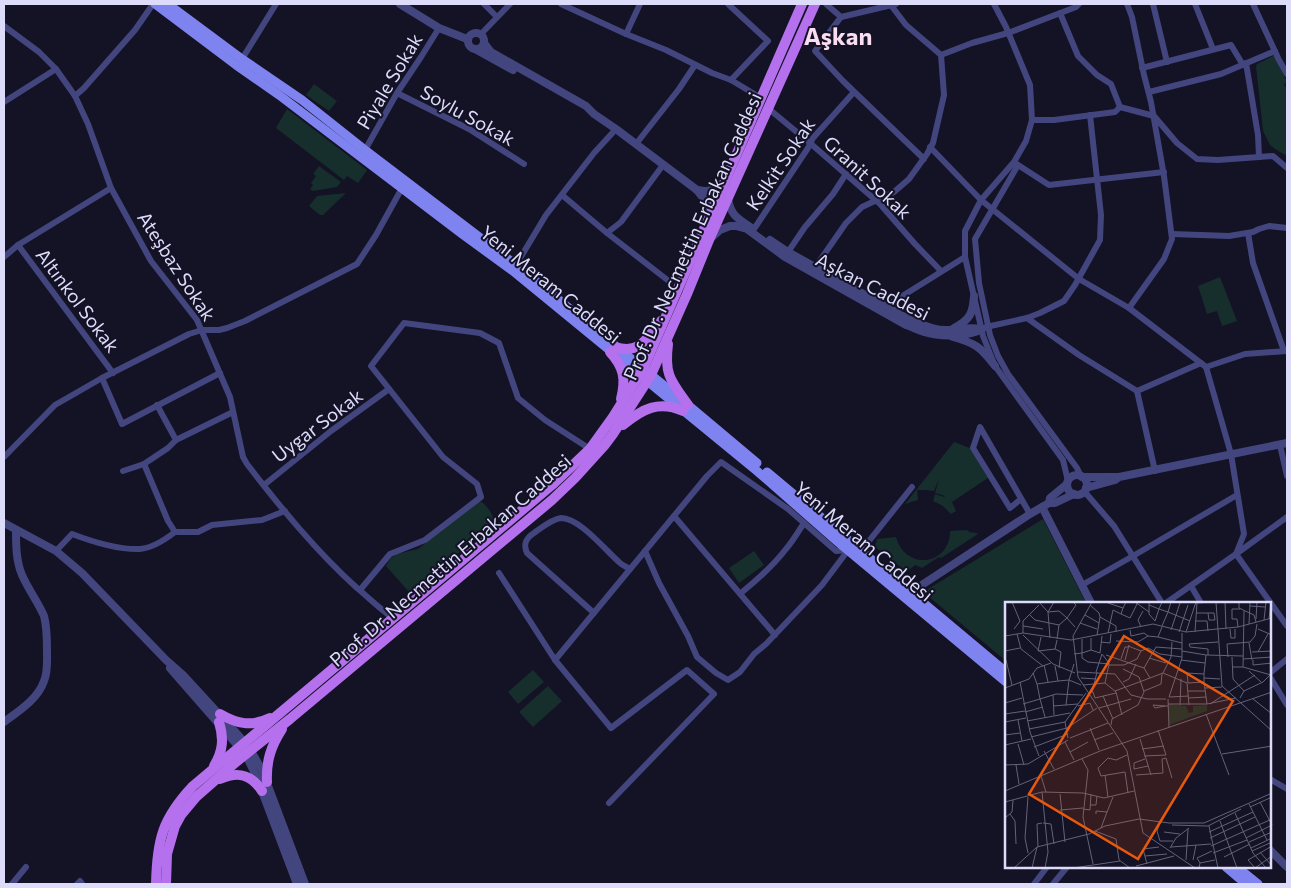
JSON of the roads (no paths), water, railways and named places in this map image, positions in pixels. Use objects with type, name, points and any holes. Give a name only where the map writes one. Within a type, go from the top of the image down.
[{"type":"main road","name":"Yeni Meram Caddesi","points":[[154,4],[280,95],[613,349],[908,595],[1005,671]]},
{"type":"main road","name":"Yeni Meram Caddesi","points":[[168,4],[297,97],[516,265],[613,349]]},
{"type":"main road","name":"Prof. Dr. Necmettin Erbakan Caddesi","points":[[285,717],[393,618],[571,468],[590,449],[645,375],[667,315],[802,4]]},
{"type":"main road","name":"Prof. Dr. Necmettin Erbakan Caddesi","points":[[166,884],[167,854],[175,826],[189,805],[204,789],[246,749],[552,500],[581,472],[613,434],[669,334],[688,294],[709,240],[815,4]]},
{"type":"main road","points":[[619,408],[624,378],[613,349],[630,350],[640,345],[667,315]]},
{"type":"main road","points":[[613,434],[646,409],[665,406],[685,408],[668,374],[666,362],[669,334]]},
{"type":"main road","name":"Yeni Meram Caddesi","points":[[850,547],[861,551],[1005,681]]},
{"type":"main road","points":[[209,773],[219,758],[221,751],[222,735],[219,718],[252,724],[285,717]]},
{"type":"main road","points":[[204,789],[225,777],[239,775],[250,778],[264,786],[270,751],[285,717]]},
{"type":"main road","name":"Prof. Dr. Necmettin Erbakan Caddesi","points":[[156,884],[158,849],[164,828],[175,806],[209,773],[246,749]]},
{"type":"main road","points":[[1227,868],[1246,884]]},
{"type":"main road","points":[[1239,868],[1258,884]]},
{"type":"street","points":[[75,96],[135,30],[154,4]]},
{"type":"street","points":[[242,59],[276,4]]},
{"type":"street","points":[[400,4],[439,28],[467,40],[470,47],[594,114]]},
{"type":"street","points":[[484,4],[497,17]]},
{"type":"street","points":[[481,34],[510,4]]},
{"type":"street","points":[[561,4],[731,80],[761,98]]},
{"type":"street","points":[[626,34],[640,4]]},
{"type":"street","points":[[728,4],[768,41],[731,80]]},
{"type":"street","points":[[826,4],[842,17]]},
{"type":"street","points":[[814,270],[846,223],[862,207],[894,192],[909,179],[924,159],[933,143],[944,95],[941,56],[906,25],[893,4],[842,17],[815,51],[854,92],[924,159]]},
{"type":"street","points":[[994,4],[1030,85],[1032,120],[1026,141],[1016,163],[975,239],[985,328],[984,336],[995,366]]},
{"type":"street","points":[[941,56],[972,43],[1060,13],[1070,6],[1076,7],[1079,4]]},
{"type":"street","points":[[1127,4],[1132,17],[1154,116],[1172,234],[1172,239],[1164,259],[1129,308]]},
{"type":"street","points":[[1153,4],[1167,62]]},
{"type":"street","points":[[1195,4],[1212,49]]},
{"type":"street","points":[[1253,4],[1287,74]]},
{"type":"street","points":[[1060,13],[1078,56],[1111,84],[1120,107]]},
{"type":"street","name":"Ateşbaz Sokak","points":[[4,26],[39,52],[56,69],[75,96],[88,124],[111,188],[151,261],[198,320],[230,397],[243,457],[247,464],[299,528],[338,571],[393,618]]},
{"type":"street","name":"Piyale Sokak","points":[[365,150],[397,92],[422,57],[439,28]]},
{"type":"street","points":[[467,40],[472,33],[477,32],[484,37],[484,43],[481,48],[475,49]]},
{"type":"street","points":[[484,43],[492,52],[586,106],[594,114],[697,190],[707,203],[710,215]]},
{"type":"street","points":[[1142,68],[1231,45],[1245,64],[1258,135],[1259,157]]},
{"type":"street","points":[[1148,92],[1221,74],[1275,51]]},
{"type":"street","points":[[636,144],[679,89],[694,65]]},
{"type":"street","points":[[4,102],[56,69]]},
{"type":"street","name":"Soylu Sokak","points":[[397,92],[469,129],[524,164]]},
{"type":"street","name":"Kelkit Sokak","points":[[753,231],[813,138],[854,92]]},
{"type":"street","points":[[1032,120],[1054,120],[1115,112],[1120,107]]},
{"type":"street","points":[[1120,107],[1154,116],[1177,143],[1197,159],[1218,160],[1273,156],[1287,168]]},
{"type":"street","name":"Granit Sokak","points":[[769,109],[877,201],[941,271]]},
{"type":"street","points":[[985,328],[1027,318],[1064,300],[1079,280],[1100,240],[1101,215],[1090,115]]},
{"type":"street","points":[[516,265],[546,215],[594,153],[616,129]]},
{"type":"street","points":[[930,147],[981,200],[1079,280],[1129,308],[1204,365],[1231,454],[1244,534],[1238,551]]},
{"type":"street","points":[[1016,163],[1049,185],[1164,172]]},
{"type":"street","points":[[1016,163],[981,200],[965,231],[965,257],[974,296],[985,328],[1008,374],[1077,468],[1086,482],[1085,490],[1114,526],[1163,602]]},
{"type":"street","points":[[607,233],[621,222],[663,165]]},
{"type":"street","points":[[787,255],[805,227],[846,174]]},
{"type":"street","points":[[697,190],[707,192],[724,183]]},
{"type":"street","points":[[4,257],[18,245],[111,188]]},
{"type":"street","points":[[4,457],[55,405],[102,378],[189,334],[202,330],[219,330],[245,321],[357,264],[402,188]]},
{"type":"street","points":[[562,195],[670,282]]},
{"type":"street","name":"Aşkan Caddesi","points":[[728,199],[734,216],[753,231],[787,255],[882,308],[927,327],[947,333],[985,328]]},
{"type":"street","name":"Aşkan Caddesi","points":[[709,240],[720,230],[730,226],[742,227],[753,231]]},
{"type":"street","points":[[1172,234],[1228,236],[1248,233],[1269,226],[1287,228]]},
{"type":"street","points":[[1137,391],[1204,365],[1245,354],[1286,351],[1252,263],[1248,233]]},
{"type":"street","name":"Altınkol Sokak","points":[[18,245],[113,373]]},
{"type":"street","points":[[882,308],[965,257]]},
{"type":"street","points":[[947,333],[969,318],[974,309],[974,296]]},
{"type":"street","points":[[1027,318],[1079,355],[1137,391],[1155,471]]},
{"type":"street","points":[[360,590],[390,554],[425,540],[482,497],[476,484],[443,457],[370,366],[404,323],[480,333],[499,343],[518,398],[545,420],[590,449]]},
{"type":"street","points":[[947,333],[966,340],[984,352],[1063,460],[1070,491],[1074,494]]},
{"type":"street","points":[[102,378],[122,424],[220,372]]},
{"type":"street","name":"Uygar Sokak","points":[[264,485],[331,431],[389,389]]},
{"type":"street","points":[[157,405],[176,440]]},
{"type":"street","points":[[123,471],[144,464],[168,448],[176,440],[233,412]]},
{"type":"street","points":[[1021,498],[1010,508],[973,448],[980,427],[998,459],[1021,498],[1030,514]]},
{"type":"street","points":[[1045,505],[1074,476],[1119,477],[1284,444],[1287,476]]},
{"type":"street","points":[[555,660],[707,476],[721,462],[788,509],[836,551],[850,547]]},
{"type":"street","points":[[144,464],[168,521],[175,532]]},
{"type":"street","points":[[908,595],[1045,505],[1055,503],[1074,494],[1079,494],[1119,477]]},
{"type":"street","points":[[861,551],[912,487]]},
{"type":"street","points":[[1082,585],[1237,495]]},
{"type":"street","points":[[1045,505],[1091,602]]},
{"type":"street","points":[[56,551],[72,534],[89,541],[142,549],[164,540],[175,532],[198,532],[212,525],[262,520],[285,511]]},
{"type":"street","points":[[674,516],[775,634]]},
{"type":"street","points":[[1166,602],[1287,517]]},
{"type":"street","points":[[594,613],[527,553],[525,542],[528,537],[559,518],[574,522],[621,564],[630,569]]},
{"type":"street","points":[[4,523],[56,551],[82,573],[166,660],[183,675],[246,749],[255,772],[264,786],[305,884]]},
{"type":"street","points":[[740,593],[766,572],[778,559],[804,523]]},
{"type":"street","points":[[4,722],[30,702],[44,682],[46,671],[45,619],[22,575],[16,550],[16,530]]},
{"type":"street","points":[[645,551],[659,584],[688,636],[697,657],[716,673],[728,680],[740,672],[754,654],[822,585],[850,547]]},
{"type":"street","points":[[1238,551],[1271,602]]},
{"type":"street","points":[[499,573],[555,660],[611,728],[686,670],[714,694],[609,803]]},
{"type":"street","points":[[1191,586],[1200,602]]},
{"type":"street","points":[[1271,603],[1287,626]]},
{"type":"street","points":[[1271,616],[1277,612]]},
{"type":"street","points":[[1271,674],[1287,659]]},
{"type":"street","points":[[1271,677],[1287,704]]},
{"type":"street","points":[[1271,780],[1287,789]]},
{"type":"street","points":[[264,786],[297,884]]},
{"type":"street","points":[[1271,851],[1287,867]]},
{"type":"street","points":[[12,884],[26,867]]},
{"type":"street","points":[[1034,884],[1046,868]]},
{"type":"street","points":[[1053,884],[1066,868]]},
{"type":"street","points":[[77,884],[80,882],[82,884]]},
{"type":"district","name":"Aşkan","points":[[838,35]]}]
